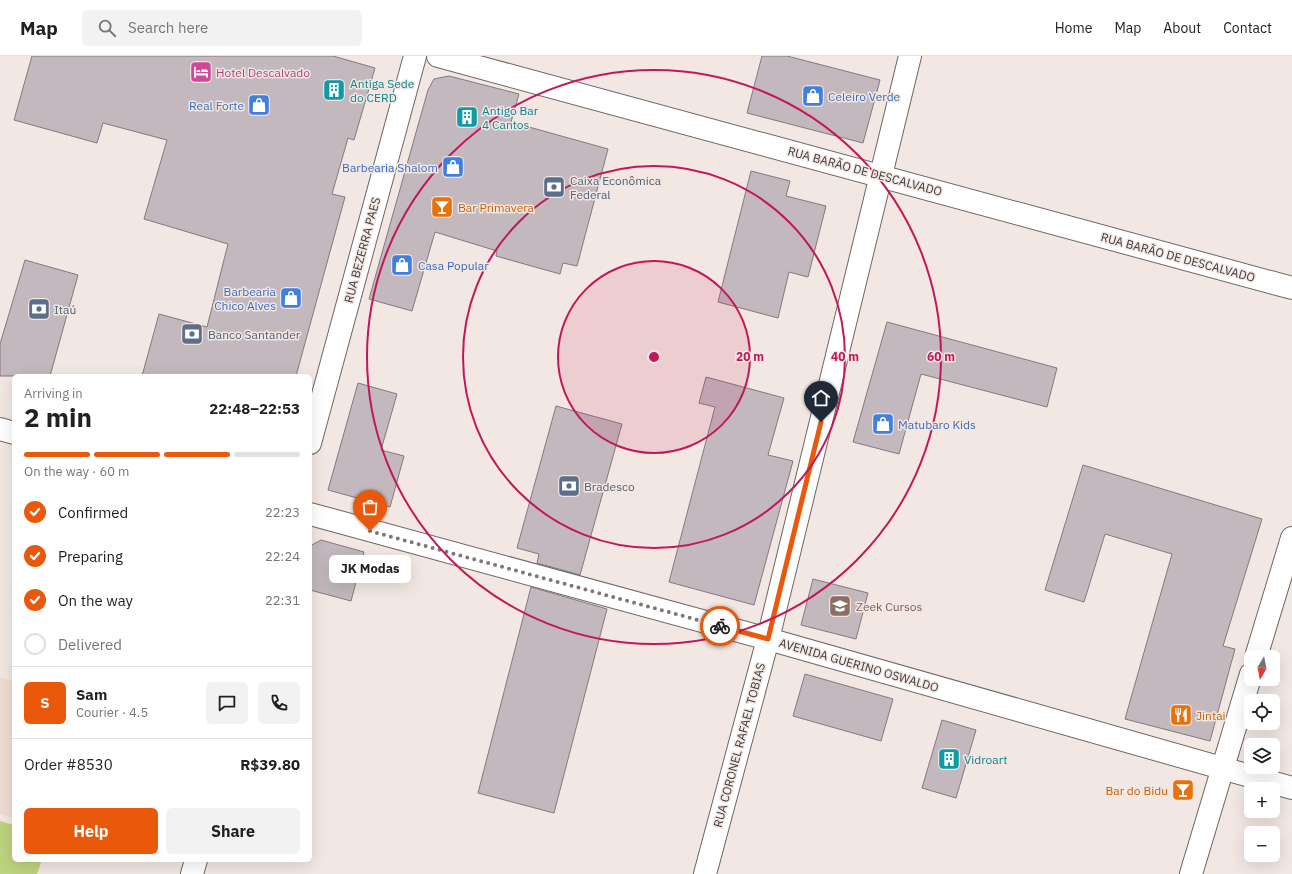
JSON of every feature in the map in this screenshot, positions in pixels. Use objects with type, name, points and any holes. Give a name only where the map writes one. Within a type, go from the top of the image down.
[{"type":"street","name":"RUA BEZERRA PAES","points":[[312,436],[415,56]]},
{"type":"street","name":"RUA BARÃO DE DESCALVADO","points":[[438,56],[881,175],[1292,288]]},
{"type":"street","name":"RUA CORONEL RAFAEL TOBIAS","points":[[705,874],[768,639],[910,56]]},
{"type":"street","points":[[0,429],[12,432]]},
{"type":"street","name":"AVENIDA GUERINO OSWALDO","points":[[312,515],[768,639],[1223,767],[1292,788]]},
{"type":"street","points":[[1258,650],[1292,538]]},
{"type":"street","points":[[1191,874],[1247,686]]},
{"type":"street","points":[[192,874],[195,862]]},
{"type":"shaded area","points":[[0,677],[12,680],[12,817],[0,814]]},
{"type":"green space","points":[[0,821],[12,824],[12,862],[41,862],[37,874],[0,874]]},
{"type":"building","points":[[32,56],[333,56],[375,68],[354,140],[348,138],[332,194],[345,197],[297,374],[143,374],[159,314],[207,327],[228,244],[144,219],[167,140],[103,123],[97,143],[14,120]]},
{"type":"building","name":"Celeiro Verde","points":[[762,56],[787,56],[880,80],[863,143],[747,113]]},
{"type":"building","points":[[449,76],[519,94],[511,122],[608,149],[577,266],[563,263],[560,274],[496,256],[497,251],[435,232],[412,311],[369,299],[428,90],[434,79]]},
{"type":"building","points":[[751,171],[790,181],[786,196],[826,206],[808,277],[789,272],[778,318],[718,302]]},
{"type":"building","name":"Itaú","points":[[25,260],[78,275],[51,374],[12,374],[12,376],[0,376],[0,344]]},
{"type":"building","points":[[887,322],[1057,368],[1047,407],[921,374],[899,454],[853,442]]},
{"type":"building","points":[[706,377],[784,398],[768,455],[793,461],[754,605],[669,582],[715,407],[699,403]]},
{"type":"building","points":[[358,383],[397,394],[381,450],[404,456],[390,507],[328,490]]},
{"type":"building","name":"Bradesco","points":[[556,406],[622,424],[580,575],[537,563],[539,554],[517,548]]},
{"type":"building","points":[[1083,465],[1262,519],[1223,646],[1235,649],[1210,741],[1125,719],[1172,554],[1105,534],[1084,602],[1045,590]]},
{"type":"building","points":[[321,540],[364,552],[351,601],[312,591],[312,545]]},
{"type":"building","points":[[813,579],[868,593],[856,639],[801,625]]},
{"type":"building","points":[[531,587],[607,609],[554,813],[478,793]]},
{"type":"building","points":[[805,674],[893,699],[881,741],[793,716]]},
{"type":"building","name":"Vidroart","points":[[942,720],[976,730],[956,798],[922,788]]},
{"type":"way so far","points":[[370,531],[720,626]]},
{"type":"place","name":"Hotel Descalvado","points":[[201,72]]},
{"type":"place","name":"Antiga Sede do CERD","points":[[334,90]]},
{"type":"place","name":"Celeiro Verde","points":[[813,96]]},
{"type":"place","name":"Real Forte","points":[[259,105]]},
{"type":"place","name":"Antigo Bar 4 Cantos","points":[[467,117]]},
{"type":"place","name":"Barbearia Shalom","points":[[453,167]]},
{"type":"place","name":"Caixa Econômica Federal","points":[[554,187]]},
{"type":"place","name":"Bar Primavera","points":[[442,207]]},
{"type":"place","name":"Casa Popular","points":[[402,265]]},
{"type":"place","name":"Barbearia Chico Alves","points":[[291,298]]},
{"type":"place","name":"Itaú","points":[[39,309]]},
{"type":"place","name":"Banco Santander","points":[[192,334]]},
{"type":"place","name":"Matubaro Kids","points":[[883,424]]},
{"type":"place","name":"Bradesco","points":[[569,486]]},
{"type":"place","name":"JK Modas","points":[[370,531]]},
{"type":"place","name":"Zeek Cursos","points":[[840,606]]},
{"type":"place","name":"Jintai","points":[[1181,715]]},
{"type":"place","name":"Vidroart","points":[[949,759]]},
{"type":"place","name":"Bar do Bidu","points":[[1183,790]]},
{"type":"route","points":[[720,626],[768,639],[821,422]]}]
